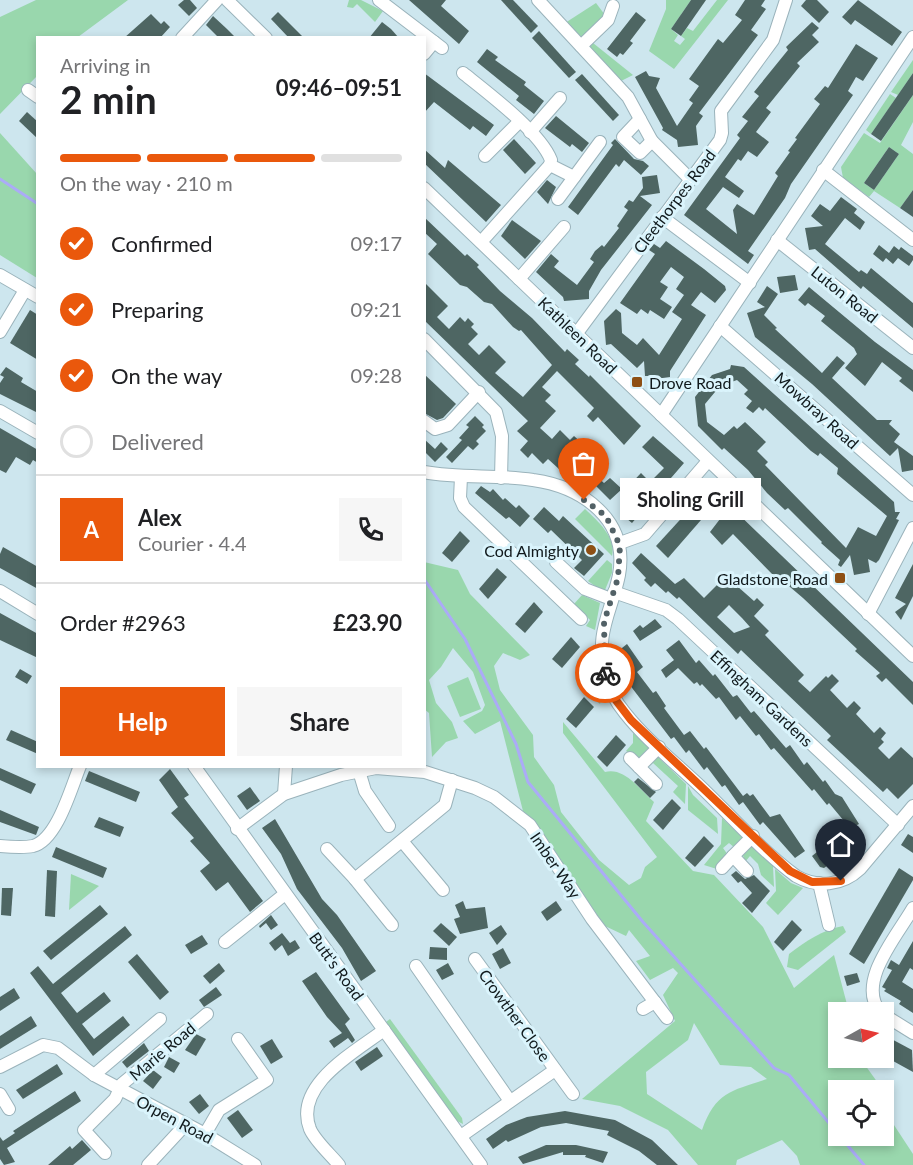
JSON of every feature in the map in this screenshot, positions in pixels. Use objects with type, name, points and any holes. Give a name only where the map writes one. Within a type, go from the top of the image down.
[{"type":"street","points":[[184,36],[217,0]]},
{"type":"street","points":[[227,0],[264,36]]},
{"type":"street","points":[[379,0],[438,45],[426,53]]},
{"type":"street","points":[[538,0],[628,97],[652,141],[690,179]]},
{"type":"street","name":"Cleethorpes Road","points":[[577,333],[720,140],[723,133],[721,111],[773,40],[786,0]]},
{"type":"street","points":[[581,46],[608,20],[613,6]]},
{"type":"street","points":[[661,415],[913,37]]},
{"type":"street","points":[[463,74],[507,110],[550,156],[550,165],[481,242]]},
{"type":"street","points":[[530,132],[560,98]]},
{"type":"street","points":[[640,119],[623,136],[640,153],[652,141]]},
{"type":"street","points":[[485,156],[519,122]]},
{"type":"street","points":[[558,199],[600,142]]},
{"type":"street","points":[[550,165],[574,177]]},
{"type":"street","points":[[823,170],[913,240]]},
{"type":"street","name":"Kathleen Road","points":[[426,190],[913,656]]},
{"type":"street","points":[[662,218],[750,283]]},
{"type":"street","points":[[519,279],[564,226]]},
{"type":"street","name":"Luton Road","points":[[777,240],[913,348]]},
{"type":"street","points":[[0,275],[36,296]]},
{"type":"street","points":[[0,332],[25,290]]},
{"type":"street","name":"Mowbray Road","points":[[720,326],[913,495]]},
{"type":"street","points":[[426,341],[493,406],[499,419],[501,478]]},
{"type":"street","points":[[426,422],[435,429],[445,427],[479,392]]},
{"type":"street","points":[[0,411],[36,433]]},
{"type":"street","points":[[620,543],[645,534],[708,461]]},
{"type":"street","points":[[426,472],[542,482],[588,501],[606,516],[620,543],[620,564],[603,630],[606,678],[625,713],[796,876],[819,883],[836,882],[856,873],[913,806]]},
{"type":"street","points":[[461,477],[460,498],[464,507],[581,619]]},
{"type":"street","points":[[868,614],[913,528]]},
{"type":"street","name":"Effingham Gardens","points":[[556,562],[585,589],[666,610],[678,619],[898,825]]},
{"type":"street","points":[[0,591],[36,613]]},
{"type":"street","points":[[656,784],[635,762],[659,747]]},
{"type":"street","points":[[0,846],[34,846],[43,842],[53,832],[79,768]]},
{"type":"street","name":"Butt's Road","points":[[195,768],[237,829],[481,1165]]},
{"type":"street","points":[[284,794],[286,768]]},
{"type":"street","name":"Imber Way","points":[[237,829],[284,794],[372,768]]},
{"type":"street","name":"Imber Way","points":[[386,768],[425,772],[452,780],[494,797],[530,825],[592,919],[667,1018]]},
{"type":"street","points":[[359,771],[365,791],[389,826]]},
{"type":"street","points":[[355,879],[445,805],[452,780]]},
{"type":"street","points":[[722,868],[753,837]]},
{"type":"street","points":[[402,842],[443,890]]},
{"type":"street","points":[[327,849],[392,925]]},
{"type":"street","points":[[733,856],[747,871]]},
{"type":"street","points":[[819,883],[829,925]]},
{"type":"street","points":[[225,942],[285,894]]},
{"type":"street","points":[[874,1002],[872,998],[873,978],[913,908]]},
{"type":"street","name":"Crowther Close","points":[[475,959],[573,1094]]},
{"type":"street","points":[[416,966],[510,1101]]},
{"type":"street","points":[[643,1009],[655,1002]]},
{"type":"street","points":[[94,1075],[152,1021]]},
{"type":"street","name":"Marie Road","points":[[105,1154],[84,1130],[115,1099],[118,1089],[204,1021]]},
{"type":"street","points":[[894,1021],[913,1033]]},
{"type":"street","points":[[339,1165],[310,1130],[308,1101],[318,1081],[384,1030]]},
{"type":"street","points":[[205,1134],[219,1110],[271,1084],[238,1039]]},
{"type":"street","name":"Orpen Road","points":[[0,1067],[43,1045],[58,1048],[94,1075],[205,1134],[255,1165]]},
{"type":"street","name":"Crowther Close","points":[[460,1136],[555,1070]]},
{"type":"street","points":[[0,1094],[9,1108]]},
{"type":"street","points":[[148,1165],[186,1124]]},
{"type":"green space","points":[[36,0],[128,0],[79,36],[36,36],[36,77],[0,114],[0,17]]},
{"type":"green space","points":[[349,0],[361,0],[383,11],[375,22],[357,4],[353,8],[347,7]]},
{"type":"green space","points":[[666,0],[691,0],[671,29],[678,35],[674,41],[680,45],[685,39],[681,36],[687,28],[693,31],[717,0],[728,0],[674,69],[649,51],[666,9]]},
{"type":"green space","points":[[596,3],[605,15],[582,38],[565,23]]},
{"type":"green space","points":[[593,43],[633,75],[619,82],[591,53],[590,47]]},
{"type":"green space","points":[[913,60],[913,73],[898,95],[891,92]]},
{"type":"green space","points":[[890,94],[896,98],[871,134],[866,130]]},
{"type":"green space","points":[[913,95],[913,122],[901,145],[913,154],[913,190],[900,208],[874,191],[869,197],[843,178],[841,167],[864,133],[880,143]],"holes":[[[889,147],[899,154],[874,190],[864,183]]]},
{"type":"green space","points":[[0,133],[36,173],[36,277],[0,255]]},
{"type":"green space","points":[[585,509],[609,536],[613,549],[612,556],[575,519]]},
{"type":"green space","points":[[607,560],[612,564],[612,573],[605,590],[602,591],[588,581]]},
{"type":"green space","points":[[426,562],[458,570],[470,594],[530,655],[520,660],[503,653],[494,666],[500,690],[533,735],[534,757],[554,785],[561,812],[599,860],[629,885],[641,878],[645,867],[657,857],[563,733],[563,722],[605,772],[612,771],[626,776],[654,802],[646,821],[693,871],[714,875],[763,927],[794,988],[834,955],[846,1002],[828,1002],[828,1068],[867,1068],[876,1080],[828,1080],[828,1146],[894,1146],[894,1125],[913,1154],[913,1165],[800,1165],[797,1156],[782,1140],[737,1160],[736,1165],[698,1165],[668,1130],[620,1106],[582,1099],[675,1021],[663,995],[678,973],[673,968],[650,980],[636,961],[650,956],[629,930],[626,936],[605,926],[523,811],[500,721],[475,734],[463,721],[482,711],[485,705],[473,672],[453,648],[429,680],[436,703],[452,722],[458,738],[446,742],[432,757],[429,713],[426,711]],"holes":[[[694,1023],[720,1065],[751,1067],[767,1079],[735,1090],[719,1100],[707,1117],[702,1130],[647,1094],[646,1072],[688,1040]]]},
{"type":"green space","points":[[582,595],[600,603],[595,630],[586,626],[590,620],[574,604]]},
{"type":"green space","points":[[597,669],[603,692],[600,704],[580,684]]},
{"type":"green space","points":[[468,677],[481,709],[460,717],[447,686]]},
{"type":"green space","points":[[633,733],[650,748],[639,759],[626,751],[633,743]]},
{"type":"green space","points":[[657,756],[686,784],[685,804],[673,792],[678,786],[653,763],[647,768],[646,764]]},
{"type":"green space","points":[[688,786],[693,795],[717,818],[718,834],[688,810]]},
{"type":"green space","points":[[722,818],[742,837],[742,842],[735,848],[729,843],[723,848],[728,855],[720,870],[704,865],[721,844]]},
{"type":"green space","points":[[751,846],[773,866],[774,887],[761,875],[758,864],[750,856],[745,862],[742,852]]},
{"type":"green space","points":[[775,869],[791,883],[803,888],[778,915],[766,903],[776,891]]},
{"type":"green space","points":[[71,874],[99,886],[69,910]]},
{"type":"green space","points":[[843,926],[846,932],[798,970],[787,967],[789,954],[795,949],[821,933]]},
{"type":"green space","points":[[390,1019],[462,1118],[463,1124],[457,1121],[386,1022]]},
{"type":"building","points":[[184,0],[190,0],[197,8],[189,16],[178,5]]},
{"type":"building","points":[[409,0],[446,0],[441,6],[469,31],[459,44]]},
{"type":"building","points":[[501,0],[513,0],[538,26],[531,33]]},
{"type":"building","points":[[691,0],[706,0],[681,36],[671,29]]},
{"type":"building","points":[[745,0],[765,0],[761,6],[766,9],[751,30],[758,35],[699,113],[703,116],[696,126],[698,145],[678,147],[677,140],[662,130],[635,77],[646,71],[649,76],[660,78],[656,88],[677,126],[693,103],[689,100],[699,86],[689,79],[718,39],[723,43],[742,20],[735,15]]},
{"type":"building","points":[[806,0],[817,0],[829,12],[819,23],[801,6]]},
{"type":"building","points":[[858,0],[902,32],[892,46],[855,20],[851,25],[842,17]]},
{"type":"building","points":[[278,12],[302,36],[287,36],[271,19]]},
{"type":"building","points":[[636,12],[646,20],[630,41],[633,43],[623,55],[620,53],[617,57],[607,49]]},
{"type":"building","points":[[151,14],[161,24],[164,21],[170,27],[162,36],[126,36]]},
{"type":"building","points":[[213,16],[234,36],[217,36],[206,25]]},
{"type":"building","points":[[382,22],[397,36],[371,36]]},
{"type":"building","points":[[812,22],[819,28],[812,35],[819,42],[797,63],[800,66],[766,108],[771,112],[756,132],[769,142],[757,157],[748,151],[741,161],[738,159],[725,177],[744,191],[739,198],[723,187],[706,209],[737,234],[733,210],[737,204],[754,215],[778,176],[775,173],[790,152],[788,151],[797,139],[795,138],[820,104],[814,99],[825,86],[828,88],[856,44],[878,58],[863,81],[856,77],[848,91],[853,95],[748,251],[754,255],[748,264],[684,215],[740,138],[737,135],[748,121],[742,117],[759,96],[754,92],[788,50],[786,47]]},
{"type":"building","points":[[539,31],[576,72],[569,78],[532,38]]},
{"type":"building","points":[[487,49],[498,57],[495,60],[526,82],[524,85],[544,101],[534,114],[516,100],[519,96],[477,62]]},
{"type":"building","points":[[913,73],[913,95],[881,141],[871,134]]},
{"type":"building","points":[[426,74],[494,125],[486,136],[473,126],[470,130],[434,102],[426,111]]},
{"type":"building","points":[[582,74],[619,115],[613,121],[575,80]]},
{"type":"building","points":[[27,112],[36,120],[36,137],[19,121]]},
{"type":"building","points":[[556,116],[589,143],[582,152],[572,144],[570,147],[545,128]]},
{"type":"building","points":[[514,139],[536,163],[525,174],[503,150]]},
{"type":"building","points":[[615,139],[634,159],[643,161],[649,166],[641,175],[624,160],[619,167],[616,164],[578,215],[568,207]]},
{"type":"building","points":[[889,147],[899,154],[874,190],[864,183]]},
{"type":"building","points":[[426,151],[445,168],[448,160],[501,205],[486,222],[426,165]]},
{"type":"building","points":[[657,175],[660,193],[640,196],[652,205],[601,270],[589,291],[589,299],[564,301],[563,297],[536,272],[551,254],[559,261],[554,267],[577,285],[594,262],[590,259],[595,251],[602,245],[604,247],[619,228],[617,226],[628,210],[624,207],[629,200],[633,202],[643,188],[642,177]]},
{"type":"building","points":[[547,180],[556,187],[548,204],[537,192]]},
{"type":"building","points":[[913,190],[913,217],[900,208]]},
{"type":"building","points":[[841,197],[857,209],[854,213],[865,222],[860,230],[845,218],[825,244],[859,272],[861,270],[867,274],[871,268],[913,303],[913,328],[863,286],[861,289],[815,249],[809,250],[805,228],[823,226],[811,216],[820,204],[830,211]]},
{"type":"building","points":[[426,219],[465,256],[467,254],[479,265],[477,267],[500,291],[532,318],[565,352],[567,349],[579,360],[575,364],[589,377],[590,375],[641,426],[624,445],[598,417],[593,422],[587,416],[594,408],[557,371],[542,387],[551,395],[545,401],[556,411],[540,428],[552,439],[560,430],[570,440],[574,436],[584,445],[581,449],[591,460],[585,466],[604,483],[610,478],[622,489],[610,500],[593,483],[590,486],[563,465],[559,469],[548,459],[543,464],[532,453],[528,458],[520,450],[528,441],[517,431],[528,421],[426,322],[426,284],[448,306],[437,317],[449,329],[460,317],[465,322],[468,318],[474,324],[471,327],[478,334],[468,344],[479,355],[489,345],[506,362],[495,373],[523,397],[552,365],[521,330],[513,327],[492,304],[484,302],[467,287],[460,285],[428,254],[437,244],[426,234]]},
{"type":"building","points":[[512,220],[541,241],[525,259],[501,236]]},
{"type":"building","points":[[666,241],[725,286],[726,290],[715,303],[701,292],[691,305],[706,315],[670,371],[670,377],[648,380],[648,376],[645,376],[644,361],[637,368],[611,344],[606,345],[604,321],[616,309],[621,313],[622,333],[637,345],[643,338],[659,355],[682,319],[672,312],[684,295],[676,289],[684,277],[671,267],[660,282],[668,287],[660,299],[672,307],[664,319],[650,310],[648,314],[641,309],[637,314],[620,303],[655,254],[649,250],[654,244],[660,248]]},
{"type":"building","points":[[879,245],[889,253],[894,246],[899,250],[901,247],[913,256],[913,260],[909,266],[898,258],[893,264],[886,258],[883,262],[873,254]]},
{"type":"building","points":[[795,275],[798,290],[780,293],[777,277]]},
{"type":"building","points":[[767,286],[778,294],[764,315],[777,328],[775,329],[822,373],[837,356],[845,363],[832,378],[877,420],[892,420],[889,424],[900,434],[894,442],[913,456],[913,470],[902,472],[898,448],[890,456],[812,384],[755,337],[747,313],[765,307],[757,302]]},
{"type":"building","points":[[809,287],[875,342],[913,370],[913,392],[899,381],[902,378],[882,362],[865,386],[845,368],[857,354],[854,348],[821,321],[825,316],[808,303],[805,306],[798,300]]},
{"type":"building","points":[[30,310],[36,314],[36,359],[10,343]]},
{"type":"building","points":[[731,365],[744,367],[894,502],[895,512],[900,512],[896,519],[899,520],[879,560],[876,563],[868,559],[870,572],[854,575],[850,555],[841,567],[838,565],[840,560],[788,508],[785,510],[748,470],[724,448],[722,450],[698,426],[695,397],[712,375],[730,369]],"holes":[[[737,380],[748,390],[744,394],[752,401],[746,408],[753,413],[759,407],[763,411],[765,408],[811,451],[818,456],[820,453],[838,468],[837,474],[887,516],[876,536],[858,527],[846,548],[765,465],[768,462],[757,451],[766,442],[745,422],[737,429],[734,426],[724,435],[707,422],[705,404],[720,386]]]},
{"type":"building","points":[[6,367],[23,378],[21,382],[36,391],[36,412],[0,394],[0,383],[4,377],[0,375]]},
{"type":"building","points":[[426,376],[456,404],[443,418],[437,420],[426,414]]},
{"type":"building","points":[[475,416],[484,425],[482,427],[486,431],[476,441],[479,444],[473,450],[468,446],[452,463],[446,457],[462,440],[459,438],[469,427],[466,425]]},
{"type":"building","points":[[0,428],[36,449],[36,462],[33,460],[30,465],[16,457],[6,473],[0,470]]},
{"type":"building","points":[[653,436],[684,463],[632,523],[621,514],[631,503],[622,493],[641,473],[650,482],[664,468],[642,447]]},
{"type":"building","points":[[426,441],[435,449],[441,442],[448,449],[435,462],[426,453]]},
{"type":"building","points":[[481,486],[490,492],[493,489],[503,500],[505,498],[516,508],[519,505],[530,516],[520,527],[509,517],[506,519],[475,493]]},
{"type":"building","points":[[710,487],[721,497],[668,558],[656,546]]},
{"type":"building","points":[[730,506],[913,682],[913,705],[886,678],[882,682],[876,676],[880,673],[855,651],[857,649],[803,598],[777,576],[776,578],[733,534],[722,545],[710,532]]},
{"type":"building","points":[[544,507],[559,521],[563,516],[604,554],[584,576],[574,568],[582,560],[551,530],[548,533],[533,519]]},
{"type":"building","points":[[460,531],[470,541],[452,562],[442,553]]},
{"type":"building","points":[[3,547],[36,566],[36,588],[0,568],[0,554]]},
{"type":"building","points":[[641,553],[675,584],[684,578],[704,598],[724,578],[726,580],[728,578],[754,601],[757,598],[764,605],[754,616],[769,631],[765,635],[804,675],[798,681],[810,692],[826,676],[828,678],[832,674],[839,681],[830,690],[847,708],[854,701],[861,708],[856,714],[874,733],[880,727],[886,733],[881,739],[884,742],[878,748],[889,759],[901,747],[913,758],[913,784],[898,799],[887,788],[883,792],[827,740],[831,736],[741,650],[738,654],[679,597],[677,599],[668,591],[666,593],[655,583],[651,587],[632,563]],"holes":[[[729,605],[750,627],[734,633],[717,617]]]},
{"type":"building","points":[[913,564],[913,596],[901,620],[895,612],[906,604],[895,598]]},
{"type":"building","points":[[497,568],[507,577],[488,599],[479,589]]},
{"type":"building","points":[[534,602],[543,612],[525,633],[515,624]]},
{"type":"building","points":[[0,613],[36,633],[36,657],[0,640]]},
{"type":"building","points":[[655,619],[662,627],[640,641],[633,631],[640,625],[643,628]]},
{"type":"building","points":[[571,637],[580,647],[562,668],[552,659]]},
{"type":"building","points":[[679,640],[696,663],[699,660],[713,676],[715,674],[733,697],[737,695],[751,713],[754,711],[786,748],[790,745],[804,765],[807,762],[835,794],[842,797],[859,824],[855,826],[865,844],[837,863],[835,860],[824,868],[820,867],[812,856],[822,848],[825,852],[849,835],[841,823],[844,821],[829,803],[827,805],[814,789],[812,791],[774,748],[771,750],[759,734],[756,736],[740,716],[736,720],[719,697],[716,699],[702,684],[700,686],[697,682],[694,684],[678,668],[666,678],[661,670],[674,660],[666,650]]},
{"type":"building","points":[[627,644],[643,667],[637,672],[653,693],[656,691],[666,706],[664,708],[684,735],[690,731],[704,749],[706,747],[743,796],[747,793],[750,796],[753,794],[770,817],[780,814],[805,851],[795,858],[763,822],[760,825],[743,802],[739,805],[725,785],[722,787],[707,767],[704,770],[689,750],[686,753],[674,737],[671,739],[626,680],[630,677],[624,669],[627,666],[617,652]]},
{"type":"building","points":[[20,669],[32,676],[27,684],[15,677]]},
{"type":"building","points":[[584,697],[594,707],[576,728],[566,719]]},
{"type":"building","points":[[11,730],[36,741],[36,753],[6,740]]},
{"type":"building","points":[[616,735],[626,745],[607,767],[597,757]]},
{"type":"building","points":[[0,768],[36,784],[31,794],[0,780]]},
{"type":"building","points":[[170,769],[189,795],[184,798],[263,901],[250,912],[228,882],[216,891],[200,871],[210,863],[190,841],[194,838],[171,813],[178,807],[159,780]]},
{"type":"building","points":[[89,771],[140,792],[136,802],[85,781]]},
{"type":"building","points":[[638,778],[656,792],[650,798],[634,782]]},
{"type":"building","points":[[250,787],[260,801],[247,810],[237,796]]},
{"type":"building","points":[[672,799],[681,808],[663,830],[653,820]]},
{"type":"building","points":[[0,810],[39,827],[36,835],[0,822]]},
{"type":"building","points":[[99,817],[124,827],[120,837],[94,827]]},
{"type":"building","points":[[275,819],[322,899],[337,915],[376,971],[361,981],[342,948],[297,889],[281,854],[262,828]]},
{"type":"building","points":[[908,834],[913,837],[913,853],[901,845]]},
{"type":"building","points":[[704,836],[714,846],[695,867],[685,858]]},
{"type":"building","points":[[56,847],[107,868],[103,878],[52,857]]},
{"type":"building","points":[[899,868],[913,877],[913,880],[864,964],[849,954]]},
{"type":"building","points":[[47,870],[57,871],[55,917],[45,916]]},
{"type":"building","points":[[736,871],[745,879],[754,875],[770,891],[752,913],[742,903],[752,893],[741,881],[738,883],[731,875]]},
{"type":"building","points":[[2,888],[13,888],[11,916],[1,915]]},
{"type":"building","points":[[463,901],[466,909],[485,907],[488,928],[460,934],[454,919],[460,917],[455,905]]},
{"type":"building","points":[[556,901],[562,910],[547,921],[541,912]]},
{"type":"building","points":[[100,905],[108,914],[51,960],[43,951]]},
{"type":"building","points":[[271,915],[278,925],[271,930],[266,923],[260,928],[259,926]]},
{"type":"building","points":[[792,920],[802,930],[783,951],[774,942]]},
{"type":"building","points":[[441,923],[457,937],[449,946],[433,931]]},
{"type":"building","points":[[501,925],[507,934],[497,945],[489,933]]},
{"type":"building","points":[[125,926],[132,935],[61,993],[77,1013],[104,992],[111,1001],[82,1024],[94,1039],[123,1016],[130,1025],[93,1056],[30,973],[38,966],[53,984]]},
{"type":"building","points":[[282,933],[290,943],[295,940],[300,948],[288,956],[282,945],[275,951],[269,943]]},
{"type":"building","points":[[202,935],[208,944],[191,954],[185,945]]},
{"type":"building","points":[[913,941],[913,970],[910,968],[902,982],[913,989],[913,1013],[899,1004],[901,1001],[884,991],[886,989],[882,987],[892,970],[887,968],[891,960],[899,965]]},
{"type":"building","points":[[430,947],[447,948],[447,960],[429,959]]},
{"type":"building","points":[[503,948],[511,963],[500,969],[492,954]]},
{"type":"building","points":[[137,954],[169,992],[160,1000],[128,962]]},
{"type":"building","points":[[219,963],[225,971],[210,984],[203,976]]},
{"type":"building","points":[[448,963],[454,974],[442,980],[436,970]]},
{"type":"building","points":[[316,972],[350,1019],[345,1024],[355,1040],[352,1043],[348,1038],[334,1048],[329,1041],[342,1033],[327,1017],[302,981]]},
{"type":"building","points":[[857,973],[860,982],[847,986],[844,976]]},
{"type":"building","points":[[216,987],[222,995],[204,1007],[199,1000]]},
{"type":"building","points":[[14,988],[20,998],[0,1011],[0,997]]},
{"type":"building","points":[[31,1016],[37,1026],[0,1049],[0,1036]]},
{"type":"building","points":[[196,1034],[206,1039],[196,1056],[185,1050]]},
{"type":"building","points":[[272,1039],[283,1057],[271,1064],[260,1046]]},
{"type":"building","points":[[894,1040],[912,1050],[913,1072],[894,1062]]},
{"type":"building","points":[[144,1043],[149,1051],[127,1068],[122,1062]]},
{"type":"building","points":[[377,1047],[383,1056],[361,1071],[355,1062]]},
{"type":"building","points":[[169,1057],[180,1063],[174,1073],[164,1067]]},
{"type":"building","points":[[57,1064],[63,1074],[23,1099],[16,1090]]},
{"type":"building","points":[[153,1070],[162,1077],[153,1089],[143,1081]]},
{"type":"building","points":[[75,1091],[81,1101],[7,1148],[15,1162],[4,1165],[0,1159],[0,1137],[3,1141],[15,1133],[13,1131]]},
{"type":"building","points":[[200,1094],[209,1106],[199,1114],[189,1102]]},
{"type":"building","points":[[238,1110],[253,1130],[242,1138],[227,1118]]},
{"type":"building","points":[[565,1111],[615,1120],[652,1140],[678,1165],[657,1165],[639,1151],[607,1135],[609,1131],[566,1123],[541,1127],[508,1142],[506,1140],[493,1149],[486,1139],[506,1125],[527,1117]]},
{"type":"building","points":[[82,1140],[91,1150],[73,1165],[48,1165],[70,1146],[72,1149]]},
{"type":"building","points":[[546,1145],[576,1145],[608,1152],[603,1163],[585,1157],[586,1155],[563,1155],[563,1152],[523,1164],[518,1157]]},
{"type":"waterway","points":[[0,179],[36,203]]},
{"type":"waterway","points":[[426,582],[465,639],[516,744],[528,782],[643,922],[774,1068],[789,1075],[864,1165]]},
{"type":"way so far","points":[[584,500],[593,504],[606,516],[616,532],[621,551],[618,578],[604,622],[605,673]]},
{"type":"place","name":"Drove Road","points":[[637,382]]},
{"type":"place","name":"Sholing Grill","points":[[584,500]]},
{"type":"place","name":"Cod Almighty","points":[[591,550]]},
{"type":"place","name":"Gladstone Road","points":[[840,578]]},
{"type":"route","points":[[605,673],[615,699],[631,720],[790,871],[801,879],[812,882],[841,881]]}]
